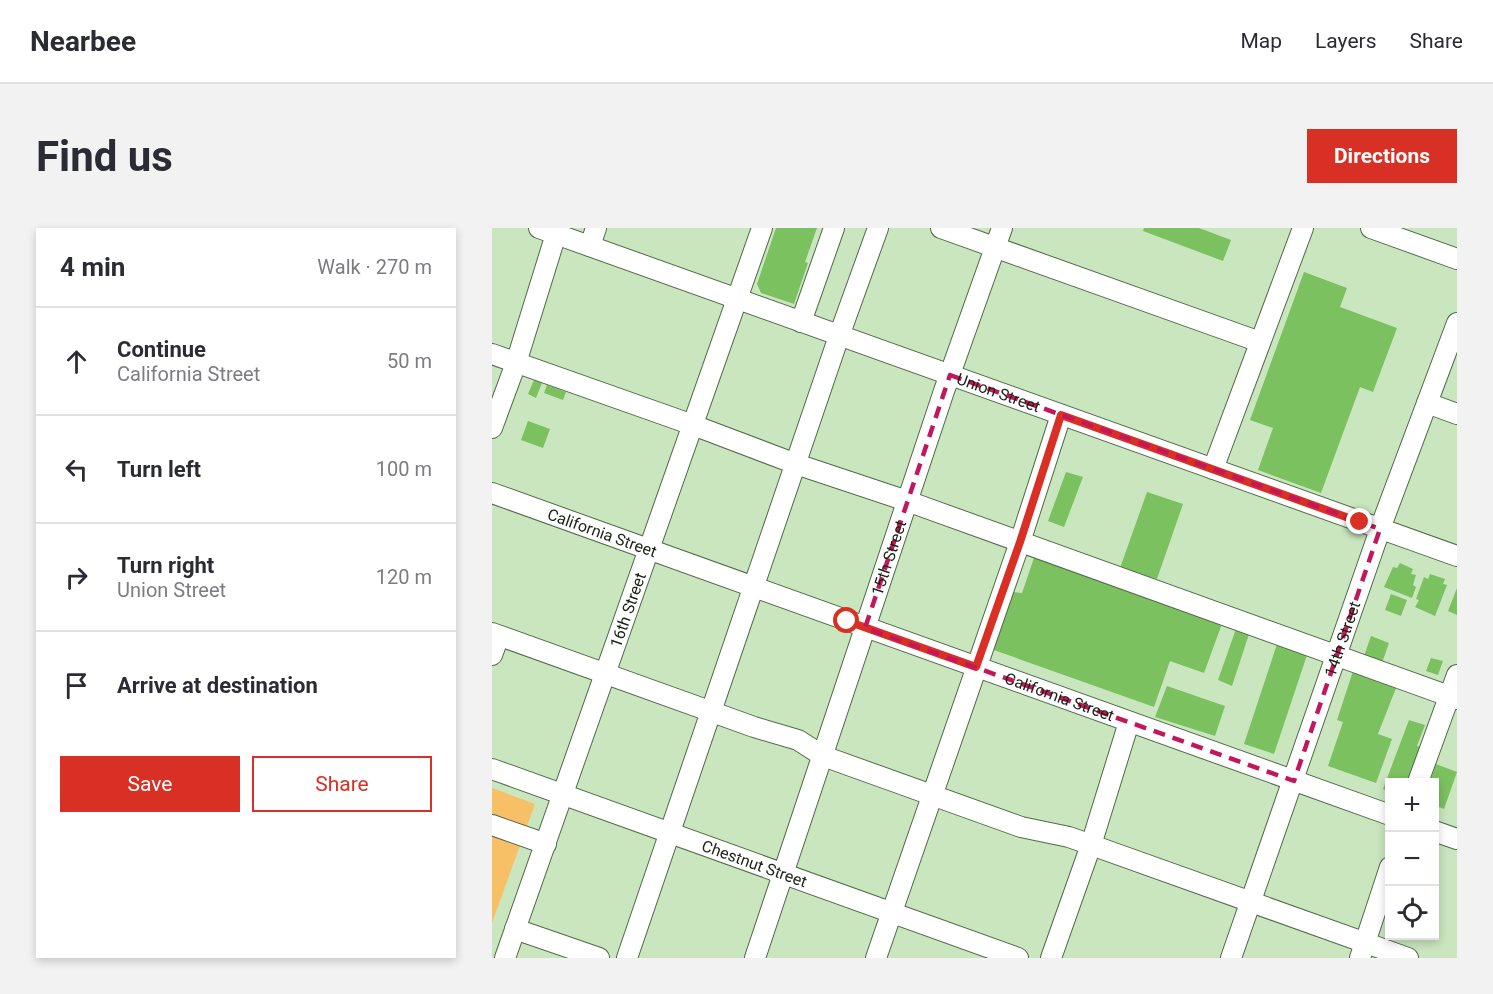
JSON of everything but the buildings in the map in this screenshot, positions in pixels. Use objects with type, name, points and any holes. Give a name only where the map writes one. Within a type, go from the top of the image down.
[{"type":"street","name":"16th Street","points":[[505,958],[762,228]]},
{"type":"street","points":[[801,322],[834,228]]},
{"type":"street","points":[[627,958],[878,228]]},
{"type":"street","points":[[941,228],[1260,342]]},
{"type":"street","name":"15th Street","points":[[755,958],[907,501],[1002,228]]},
{"type":"street","points":[[1213,469],[1303,228]]},
{"type":"street","points":[[1371,228],[1457,259]]},
{"type":"street","name":"Union Street","points":[[548,231],[593,237],[737,299],[1457,556]]},
{"type":"street","points":[[492,428],[516,363],[548,231]]},
{"type":"street","name":"14th Street","points":[[1231,958],[1380,529],[1457,322]]},
{"type":"street","points":[[492,354],[1453,697]]},
{"type":"street","points":[[1427,403],[1457,414]]},
{"type":"street","points":[[876,958],[1020,542],[1061,415]]},
{"type":"street","name":"California Street","points":[[492,493],[1385,814]]},
{"type":"street","points":[[492,655],[495,634],[606,675],[798,740],[823,756],[932,795],[1022,827],[1070,837],[1251,903],[1362,951],[1408,958]]},
{"type":"street","points":[[1420,778],[1453,697],[1457,675]]},
{"type":"street","points":[[1051,958],[1091,845],[1130,722]]},
{"type":"street","name":"Chestnut Street","points":[[492,769],[1018,958]]},
{"type":"street","points":[[492,825],[546,844]]},
{"type":"street","points":[[1437,832],[1457,839]]},
{"type":"street","points":[[1362,951],[1385,879]]},
{"type":"street","points":[[515,929],[599,958]]},
{"type":"highlighted area","points":[[950,375],[1380,529],[1294,781],[865,628]]},
{"type":"shaded area","points":[[492,788],[535,804],[492,923]]},
{"type":"route","points":[[847,621],[976,667],[1061,415],[1360,522]]}]
